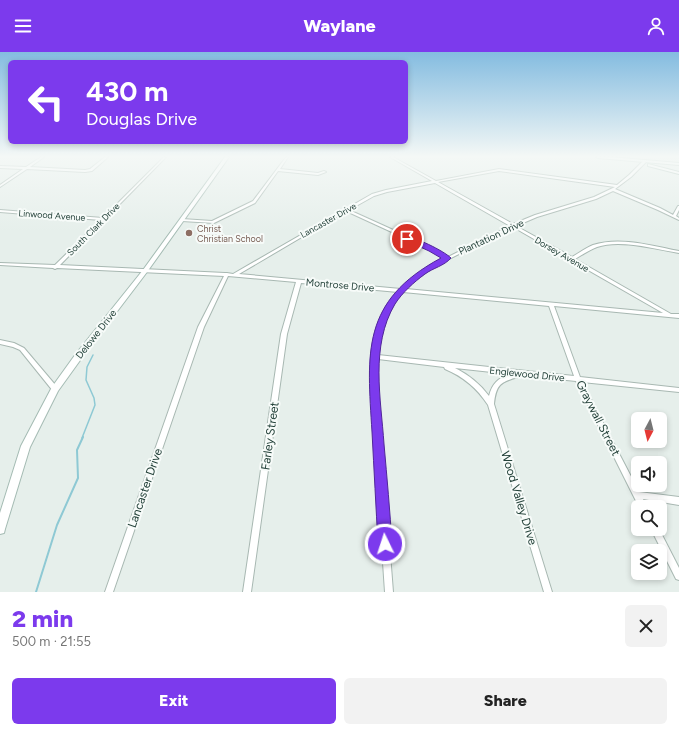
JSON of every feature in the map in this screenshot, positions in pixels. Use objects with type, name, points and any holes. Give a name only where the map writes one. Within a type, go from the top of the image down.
[{"type":"street","name":"South Clark Drive","points":[[55,268],[140,182]]},
{"type":"street","name":"Delowe Drive","points":[[0,529],[26,446],[56,389],[78,357],[145,271],[209,182]]},
{"type":"street","points":[[182,220],[213,222],[254,202],[268,182]]},
{"type":"street","name":"Lancaster Drive","points":[[234,275],[380,192],[434,182]]},
{"type":"street","name":"Dorsey Avenue","points":[[435,182],[671,315]]},
{"type":"street","name":"Lancaster Drive","points":[[590,182],[618,186]]},
{"type":"street","name":"Plantation Drive","points":[[389,592],[374,385],[375,357],[378,337],[383,320],[392,303],[402,290],[422,272],[447,258],[534,217],[595,197],[618,186],[622,182]]},
{"type":"street","points":[[612,189],[679,219]]},
{"type":"street","points":[[674,216],[679,206]]},
{"type":"street","points":[[346,210],[432,249],[447,258]]},
{"type":"street","name":"Linwood Avenue","points":[[0,211],[104,219]]},
{"type":"street","points":[[572,259],[595,246],[607,244],[642,245],[679,252]]},
{"type":"street","name":"Montrose Drive","points":[[0,264],[55,268],[227,274],[679,316]]},
{"type":"street","name":"Lancaster Drive","points":[[109,592],[201,327],[227,274]]},
{"type":"street","name":"Farley Street","points":[[247,592],[284,334],[299,281]]},
{"type":"street","name":"Graywall Street","points":[[551,304],[578,379],[640,500]]},
{"type":"street","points":[[0,342],[22,349],[56,389]]},
{"type":"street","name":"Englewood Drive","points":[[375,357],[679,390]]},
{"type":"street","name":"Wood Valley Drive","points":[[442,364],[459,371],[471,380],[482,390],[491,404],[548,592]]},
{"type":"street","points":[[491,404],[494,388],[504,378],[519,374],[545,375]]},
{"type":"street","points":[[637,495],[679,501]]},
{"type":"street","points":[[659,536],[679,576]]},
{"type":"waterway","points":[[82,438],[95,405],[94,398],[86,380],[87,367],[93,355]]},
{"type":"waterway","points":[[36,592],[57,525],[78,478],[77,450],[83,437]]},
{"type":"place","name":"Christ Christian School","points":[[189,233]]},
{"type":"route","points":[[385,544],[374,385],[375,357],[378,337],[383,320],[392,303],[402,290],[422,272],[447,258],[432,249],[407,239]]}]
